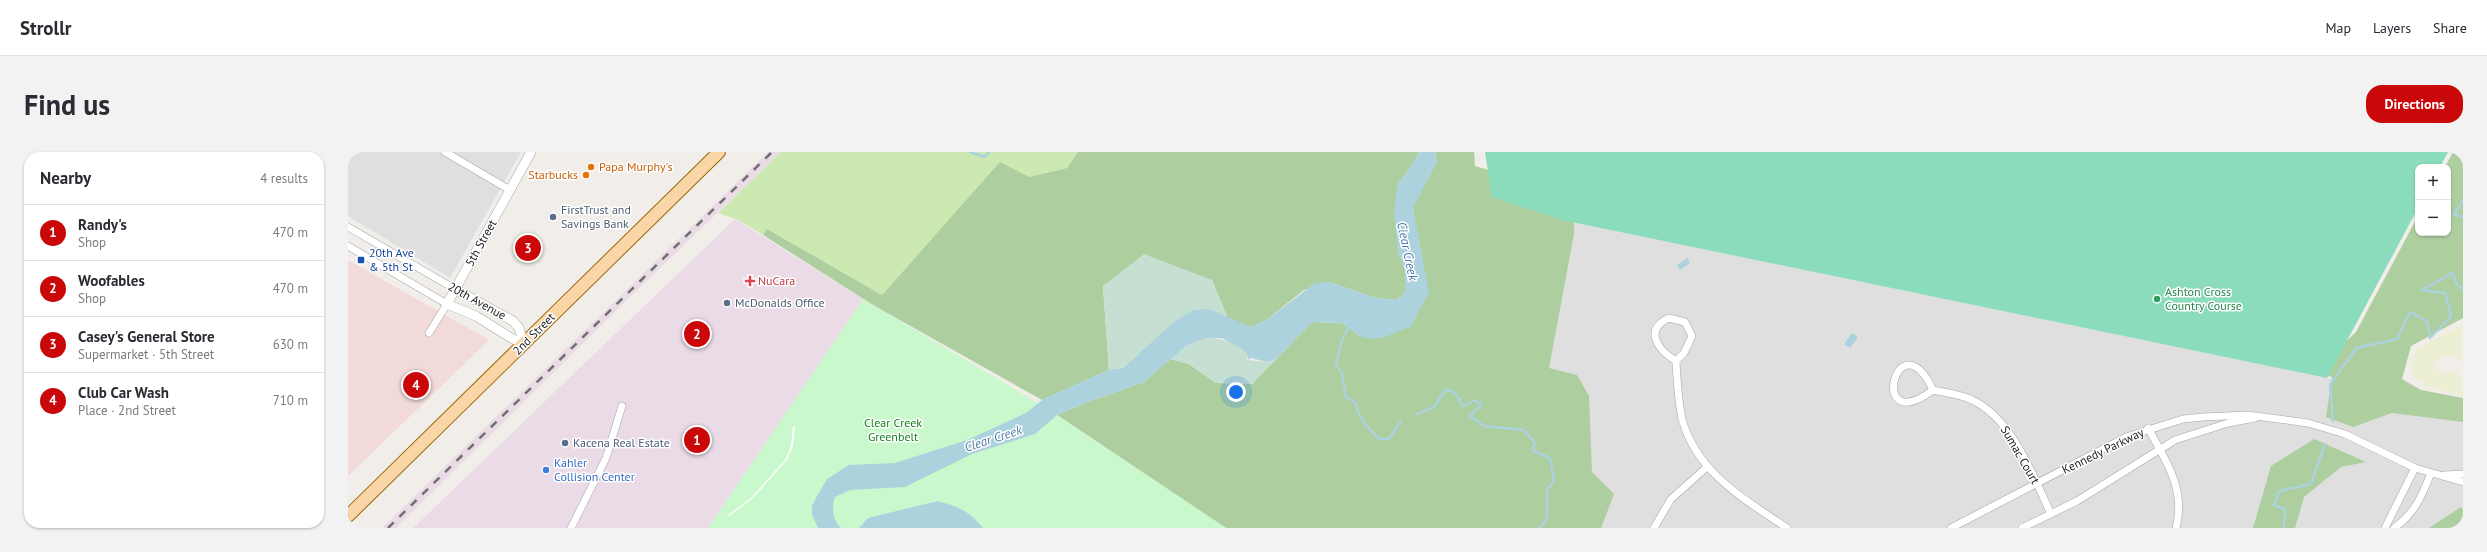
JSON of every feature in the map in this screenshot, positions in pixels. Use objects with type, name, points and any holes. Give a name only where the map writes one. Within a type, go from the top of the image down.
[{"type":"main road","name":"2nd Street","points":[[348,516],[719,152]]},
{"type":"street","points":[[445,152],[510,190]]},
{"type":"street","name":"5th Street","points":[[429,333],[531,152]]},
{"type":"street","name":"20th Avenue","points":[[348,227],[513,321],[519,328],[524,344]]},
{"type":"street","name":"20th Avenue","points":[[348,246],[446,304],[476,316],[511,338],[524,344]]},
{"type":"street","points":[[1676,361],[1684,353],[1692,336],[1685,322],[1669,318],[1662,322],[1657,329],[1655,340],[1658,348],[1676,361],[1682,419],[1692,444],[1707,467],[1731,490],[1787,528]]},
{"type":"street","points":[[1906,366],[1914,366],[1922,371],[1933,390],[1916,402],[1905,402],[1898,398],[1892,384],[1894,376],[1906,366]]},
{"type":"street","name":"Sumac Court","points":[[1933,390],[1971,400],[1994,415],[2009,433],[2037,484],[2051,514]]},
{"type":"street","points":[[570,528],[606,458],[622,406]]},
{"type":"street","name":"Kennedy Parkway","points":[[1951,528],[2105,447],[2148,428],[2183,419],[2203,416],[2266,416],[2326,428],[2357,439],[2415,468],[2463,482]]},
{"type":"street","name":"Kennedy Parkway","points":[[2022,528],[2051,514],[2112,480],[2159,448],[2201,431],[2228,423],[2266,416]]},
{"type":"street","points":[[2148,428],[2170,467],[2178,492],[2179,506],[2176,528]]},
{"type":"street","points":[[1654,528],[1671,499],[1707,467]]},
{"type":"street","points":[[2385,528],[2415,468]]},
{"type":"street","points":[[2394,528],[2412,514],[2421,500],[2431,473]]},
{"type":"street","name":"Kennedy Parkway","points":[[2439,475],[2463,474]]},
{"type":"shaded area","points":[[348,152],[521,152],[450,278],[348,216]]},
{"type":"shaded area","points":[[768,152],[781,152],[635,292],[396,528],[382,528]]},
{"type":"shaded area","points":[[735,219],[863,299],[708,528],[413,528]]},
{"type":"shaded area","points":[[1562,220],[2463,406],[2463,528],[1499,528]]},
{"type":"shaded area","points":[[348,260],[489,340],[348,476]]},
{"type":"green space","points":[[781,152],[1078,152],[1067,168],[1029,177],[920,252],[882,295],[767,229],[763,235],[738,220],[718,213]]},
{"type":"green space","points":[[1078,152],[1419,152],[1411,167],[1397,185],[1398,251],[1405,270],[1405,293],[1396,300],[1376,298],[1329,282],[1304,290],[1265,321],[1251,327],[1228,319],[1212,280],[1103,286],[1109,370],[1042,400],[873,305],[763,235],[767,229],[882,295],[1000,162],[1029,177],[1067,168]]},
{"type":"green space","points":[[1435,152],[1474,152],[1475,166],[1505,175],[2335,352],[2356,332],[2415,222],[2415,236],[2451,236],[2451,164],[2447,164],[2453,152],[2463,152],[2463,318],[2411,346],[2402,379],[2421,390],[2463,398],[2463,422],[2392,413],[2353,427],[2326,417],[2332,377],[1962,289],[1574,219],[1574,234],[1549,368],[1577,375],[1589,396],[1592,472],[1614,494],[1601,528],[1226,528],[1057,415],[1090,401],[1144,382],[1170,359],[1189,364],[1216,383],[1252,384],[1312,322],[1342,323],[1360,336],[1411,326],[1415,226],[1413,207],[1437,161]]},
{"type":"green space","name":"Ashton Cross Country Course","points":[[1485,152],[2448,152],[2442,164],[2415,164],[2415,214],[2327,378],[1562,220],[1492,197]]},
{"type":"green space","points":[[1144,254],[1212,280],[1228,319],[1209,309],[1136,356],[1123,368],[1109,370],[1103,286]]},
{"type":"green space","name":"Clear Creek Greenbelt","points":[[863,299],[1038,403],[1226,528],[708,528]]},
{"type":"green space","points":[[2463,325],[2463,361],[2453,356],[2443,356],[2434,362],[2433,368],[2441,372],[2455,372],[2463,378],[2463,396],[2425,386],[2414,376],[2412,362],[2418,347]]},
{"type":"green space","points":[[1206,338],[1223,340],[1238,346],[1247,354],[1247,360],[1267,362],[1275,360],[1252,384],[1216,383],[1189,364],[1170,359],[1186,346]]},
{"type":"green space","points":[[2314,439],[2366,462],[2341,467],[2304,497],[2295,528],[2253,528],[2271,466]]},
{"type":"green space","points":[[2461,507],[2463,510],[2463,528],[2429,528]]},
{"type":"water","name":"Clear Creek","points":[[1419,152],[1435,152],[1437,161],[1413,208],[1429,292],[1411,326],[1385,337],[1371,339],[1360,336],[1342,323],[1312,322],[1275,360],[1267,362],[1251,358],[1248,360],[1247,354],[1240,348],[1222,338],[1206,338],[1186,346],[1144,382],[1090,401],[1057,415],[1035,434],[972,454],[905,487],[850,490],[835,497],[833,505],[834,513],[836,521],[841,528],[818,528],[812,515],[812,506],[827,479],[849,465],[895,463],[967,440],[1026,413],[1042,400],[1109,370],[1123,368],[1174,322],[1194,310],[1209,309],[1251,327],[1265,321],[1315,283],[1329,282],[1376,298],[1396,300],[1405,293],[1405,270],[1398,252],[1394,215],[1397,185],[1411,167]]},
{"type":"water","points":[[1687,258],[1690,263],[1680,270],[1677,265]]},
{"type":"water","points":[[1852,333],[1858,337],[1850,348],[1844,344]]},
{"type":"water","points":[[938,501],[963,510],[983,528],[859,528],[868,518]]},
{"type":"pier","points":[[793,426],[795,427],[793,446],[787,460],[752,499],[729,516],[728,515],[751,498],[786,459],[791,446]]},
{"type":"waterway","points":[[970,152],[984,157],[989,152]]},
{"type":"waterway","points":[[2463,201],[2454,214],[2463,217]]},
{"type":"waterway","points":[[2333,421],[2330,385],[2356,348],[2397,339],[2410,312],[2427,321],[2430,338],[2451,316],[2445,293],[2422,290],[2452,273],[2458,286],[2463,289]]},
{"type":"waterway","points":[[1350,324],[1341,343],[1336,364],[1342,374],[1346,397],[1356,403],[1361,418],[1367,427],[1379,439],[1389,439],[1401,421]]},
{"type":"waterway","points":[[1417,414],[1434,407],[1446,389],[1455,393],[1463,406],[1475,400],[1481,405],[1470,416],[1484,426],[1524,430],[1535,443],[1533,451],[1550,458],[1554,480],[1547,491],[1547,518],[1540,528]]},
{"type":"waterway","points":[[2284,528],[2285,509],[2274,505],[2279,491],[2311,484],[2325,444]]},
{"type":"railway","points":[[388,528],[772,152]]},
{"type":"place","name":"Papa Murphy's","points":[[591,167]]},
{"type":"place","name":"Starbucks","points":[[586,175]]},
{"type":"place","name":"FirstTrust and Savings Bank","points":[[553,217]]},
{"type":"place","name":"Casey's General Store","points":[[528,248]]},
{"type":"place","name":"20th Ave & 5th St","points":[[361,260]]},
{"type":"place","name":"NuCara","points":[[750,281]]},
{"type":"place","name":"Ashton Cross Country Course","points":[[2157,299]]},
{"type":"place","name":"McDonalds Office","points":[[727,303]]},
{"type":"place","name":"Woofables","points":[[697,334]]},
{"type":"place","name":"Club Car Wash","points":[[416,385]]},
{"type":"place","name":"Randy's","points":[[697,440]]},
{"type":"place","name":"Kacena Real Estate","points":[[565,443]]},
{"type":"place","name":"Kahler Collision Center","points":[[546,470]]}]
